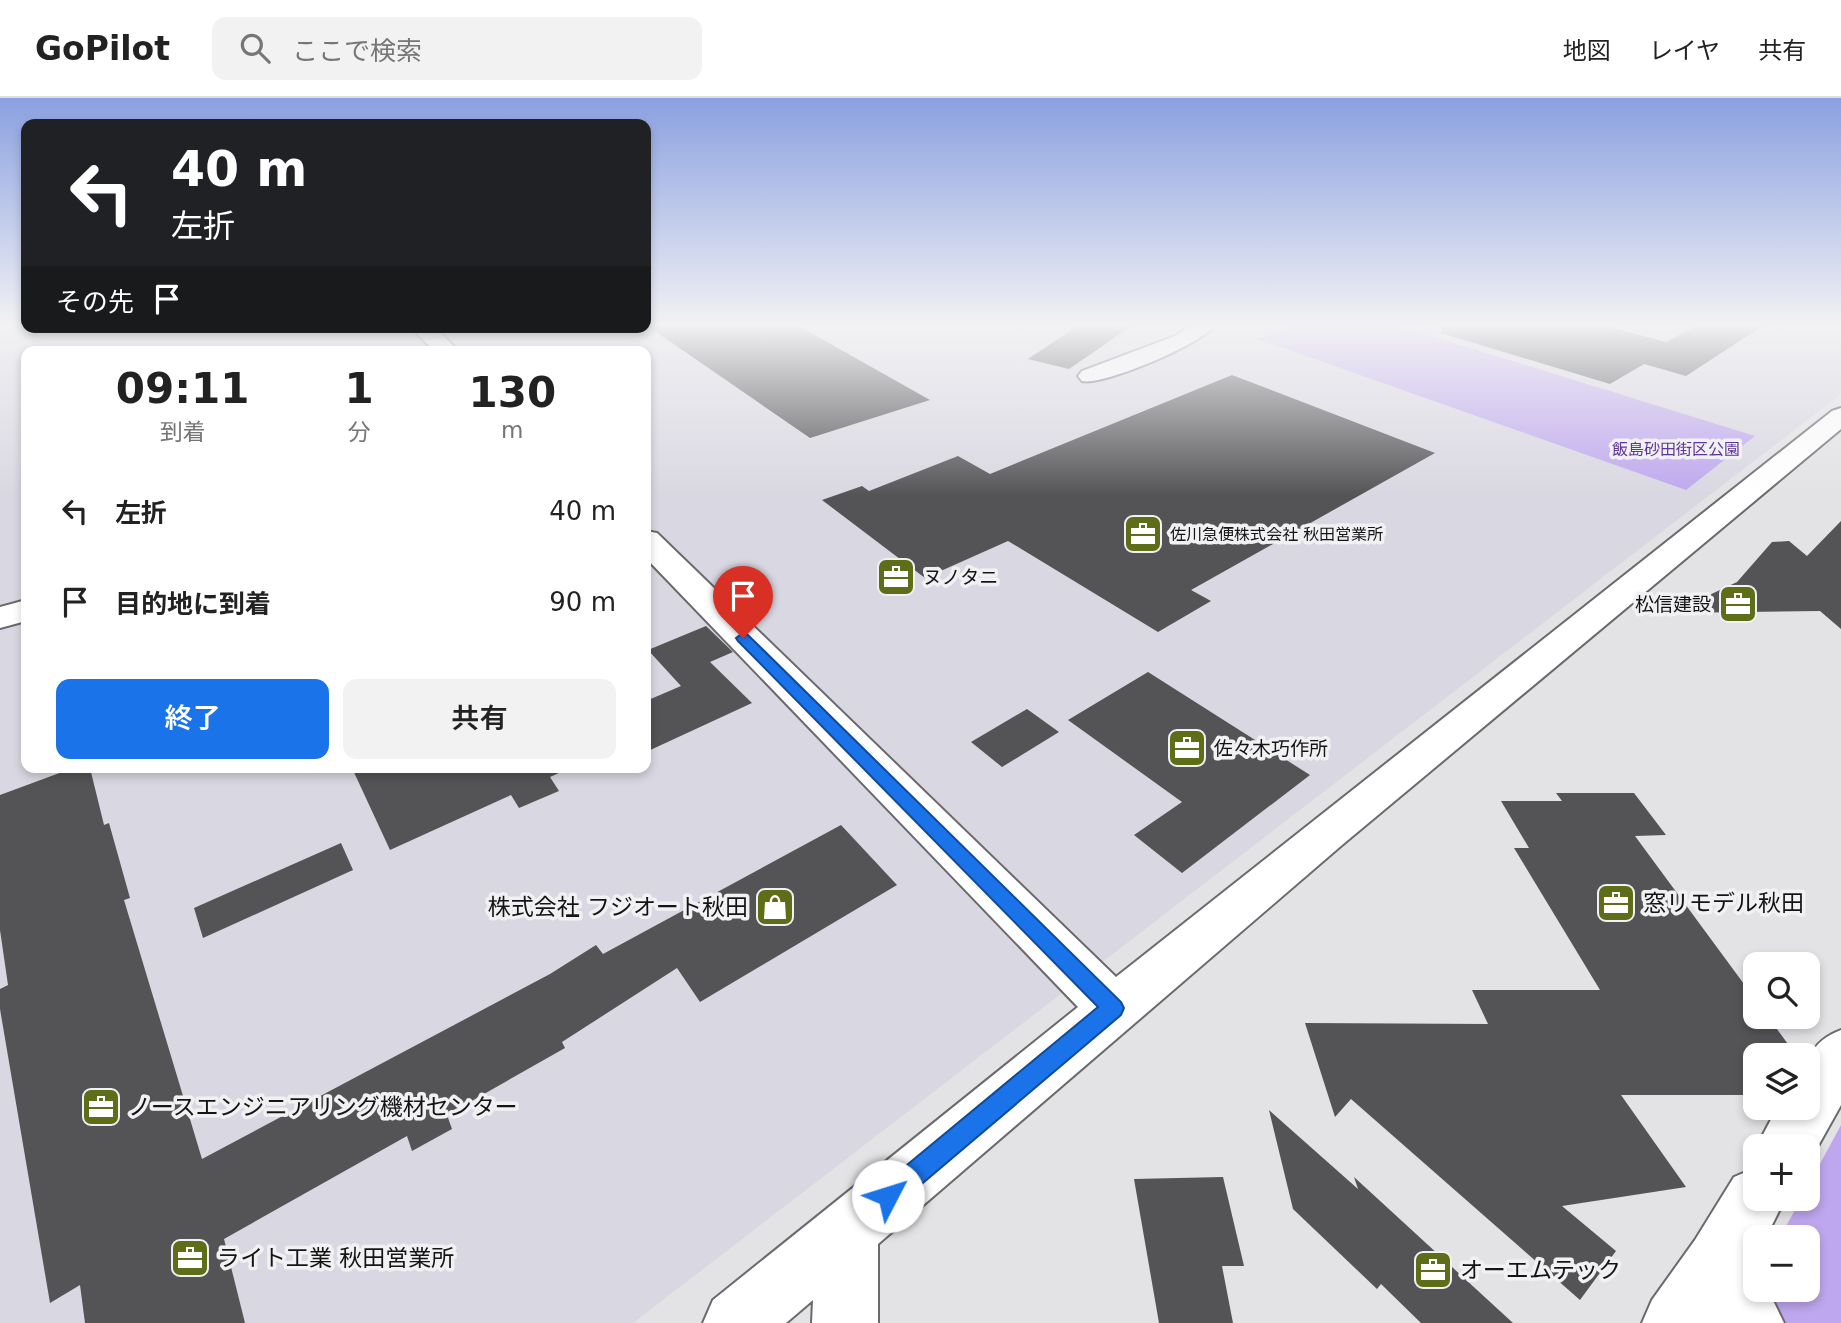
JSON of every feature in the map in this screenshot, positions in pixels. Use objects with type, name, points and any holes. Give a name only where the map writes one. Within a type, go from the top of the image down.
[{"type":"street","points":[[736,1323],[1113,1008],[1833,428]]},
{"type":"street","points":[[651,545],[1113,1008]]},
{"type":"street","points":[[0,618],[21,612]]},
{"type":"street","points":[[1793,1134],[1841,1054]]},
{"type":"street","points":[[1675,1323],[1717,1262],[1747,1211]]},
{"type":"street","points":[[845,1323],[847,1231]]},
{"type":"street","points":[[1717,1262],[1751,1323]]},
{"type":"shaded area","points":[[0,382],[21,382],[21,773],[651,773],[651,382],[1841,382],[1841,394],[633,1323],[0,1323]]},
{"type":"green space","name":"飯島砂田街区公園","points":[[1380,382],[1581,382],[1755,436],[1686,490]]},
{"type":"green space","points":[[1841,1125],[1841,1323],[1786,1323],[1773,1302],[1820,1302],[1820,1225],[1787,1225],[1794,1211],[1820,1211],[1820,1164]]},
{"type":"building","points":[[729,382],[898,382],[930,400],[810,438]]},
{"type":"building","name":"佐川急便株式会社 秋田営業所","points":[[1214,382],[1251,382],[1435,453],[1191,590],[1211,601],[1158,632],[1008,541],[925,578],[822,500],[862,486],[869,491],[958,456],[990,474]]},
{"type":"building","points":[[1841,521],[1841,629],[1820,611],[1671,613],[1737,582],[1772,542],[1789,541],[1807,556]]},
{"type":"building","points":[[706,626],[733,652],[710,662],[752,703],[651,750],[651,699],[681,686],[651,653],[651,649]]},
{"type":"building","name":"佐々木巧作所","points":[[1148,672],[1310,775],[1182,873],[1134,835],[1182,802],[1068,720]]},
{"type":"building","points":[[1027,709],[1059,732],[1002,767],[971,742]]},
{"type":"building","points":[[59,773],[91,773],[104,825],[109,823],[130,898],[124,900],[202,1159],[550,974],[596,945],[603,954],[841,825],[897,885],[700,1002],[677,968],[562,1042],[565,1048],[447,1115],[452,1129],[412,1151],[407,1136],[224,1239],[245,1323],[85,1323],[80,1285],[50,1303],[0,1009],[0,989],[8,985],[0,930],[0,795]]},
{"type":"building","points":[[354,773],[559,773],[550,777],[559,791],[519,808],[511,795],[390,850]]},
{"type":"building","points":[[1556,793],[1634,793],[1666,835],[1635,836],[1743,983],[1743,1029],[1777,1029],[1787,1043],[1743,1043],[1743,1095],[1621,1095],[1686,1187],[1562,1206],[1616,1251],[1580,1300],[1351,1099],[1335,1117],[1305,1023],[1488,1024],[1472,990],[1600,990],[1514,848],[1529,848],[1501,801],[1562,801]]},
{"type":"building","points":[[341,843],[353,870],[203,938],[194,908]]},
{"type":"building","points":[[1269,1110],[1358,1189],[1354,1177],[1513,1323],[1421,1323],[1381,1284],[1377,1289],[1293,1209]]},
{"type":"building","points":[[1223,1177],[1244,1266],[1222,1266],[1233,1323],[1159,1323],[1134,1179]]},
{"type":"place","name":"佐川急便株式会社 秋田営業所","points":[[1143,534]]},
{"type":"place","name":"ヌノタニ","points":[[896,577]]},
{"type":"place","name":"松信建設","points":[[1738,604]]},
{"type":"place","name":"佐々木巧作所","points":[[1187,748]]},
{"type":"place","name":"窓リモデル秋田","points":[[1616,903]]},
{"type":"place","name":"株式会社 フジオート秋田","points":[[775,907]]},
{"type":"place","name":"ノースエンジニアリング機材センター","points":[[101,1107]]},
{"type":"place","name":"ライト工業 秋田営業所","points":[[190,1258]]},
{"type":"place","name":"オーエムテック","points":[[1433,1270]]},
{"type":"route","points":[[743,638],[1113,1008],[888,1196]]}]
